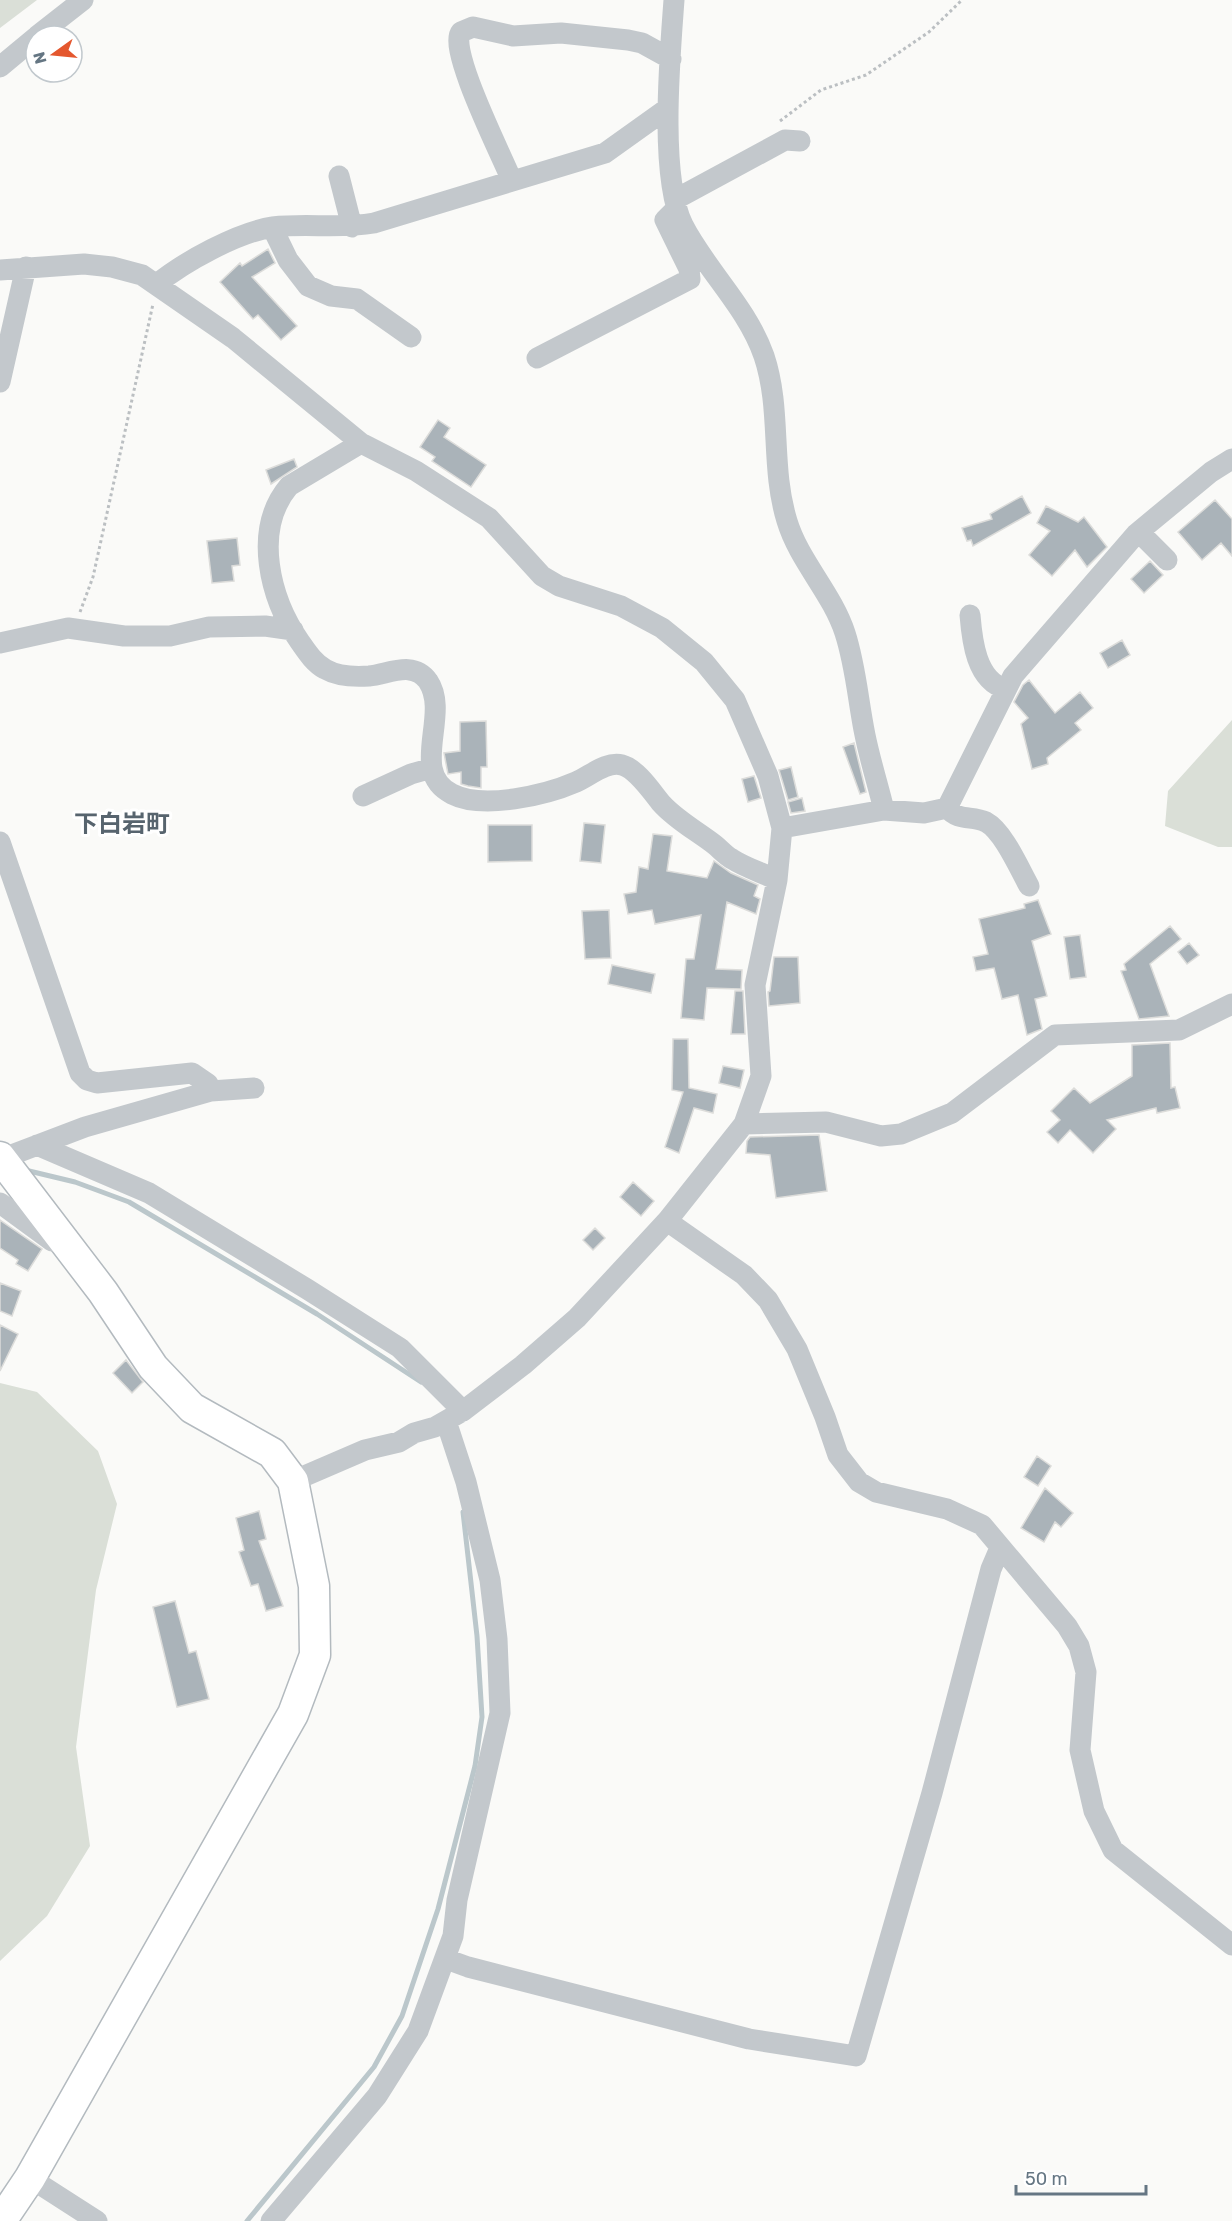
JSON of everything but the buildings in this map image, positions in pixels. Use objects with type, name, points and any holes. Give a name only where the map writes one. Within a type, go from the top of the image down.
[{"type":"street","points":[[53,24],[83,0]]},
{"type":"street","points":[[674,0],[668,108],[676,204],[683,224],[745,318],[763,354],[775,395],[779,488],[787,523],[845,631],[856,674],[865,734],[884,810]]},
{"type":"street","points":[[512,181],[463,67],[457,42],[461,32],[473,27],[513,36],[561,33],[628,40],[642,43],[671,59]]},
{"type":"street","points":[[0,66],[24,47]]},
{"type":"street","points":[[157,284],[171,273],[236,239],[272,227],[352,227],[374,223],[605,153],[668,108]]},
{"type":"street","points":[[537,357],[690,279],[689,269],[665,220],[676,204],[785,140],[800,141]]},
{"type":"street","points":[[339,176],[352,227]]},
{"type":"street","points":[[272,227],[288,260],[308,286],[330,296],[357,299],[411,337]]},
{"type":"street","points":[[0,270],[53,264],[112,267],[142,275],[233,338],[361,443],[416,471],[489,518],[542,576],[559,586],[621,606],[662,628],[704,662],[735,700],[768,776],[782,828],[777,880],[754,985],[760,1076],[744,1124],[667,1221],[577,1318],[523,1365],[455,1416],[414,1433],[399,1442],[365,1450],[293,1481]]},
{"type":"street","points":[[0,382],[26,267]]},
{"type":"street","points":[[361,443],[290,486],[281,496],[274,512],[268,560],[284,613],[312,659],[336,673],[370,676],[411,670],[423,675],[429,683],[435,700],[432,768],[442,786],[451,794],[496,801],[546,791],[575,782],[609,766],[622,765],[632,771],[671,814],[731,859],[777,880]]},
{"type":"street","points":[[947,808],[1012,676],[1139,532],[1211,472],[1232,459]]},
{"type":"street","points":[[1139,532],[1167,560]]},
{"type":"street","points":[[970,615],[972,645],[983,670],[998,687],[1006,690]]},
{"type":"street","points":[[0,643],[68,628],[124,636],[170,636],[209,627],[265,627],[293,630]]},
{"type":"street","points":[[363,796],[411,774],[432,768]]},
{"type":"street","points":[[782,828],[884,810],[924,813],[947,808]]},
{"type":"street","points":[[947,808],[954,816],[985,821],[997,830],[1029,886]]},
{"type":"street","points":[[0,842],[80,1073],[87,1080],[97,1083],[192,1073],[208,1084],[211,1091]]},
{"type":"street","points":[[744,1124],[826,1122],[881,1136],[901,1134],[952,1113],[1055,1035],[1179,1030],[1232,1004]]},
{"type":"street","points":[[1,2221],[30,2178],[293,1714],[315,1655],[315,1586],[293,1481],[272,1453],[192,1408],[153,1367],[103,1292],[1,1162],[14,1154],[85,1127],[211,1091],[254,1088]]},
{"type":"street","points":[[37,1145],[149,1193],[400,1348],[455,1416],[466,1482],[490,1580],[497,1639],[500,1713],[446,1959],[435,1981],[418,2031],[377,2096],[271,2221]]},
{"type":"street","points":[[0,1203],[52,1241],[63,1241]]},
{"type":"street","points":[[667,1221],[744,1275],[768,1300],[796,1349],[838,1455],[859,1482],[876,1492],[947,1509],[982,1525],[1067,1626],[1079,1646],[1086,1672],[1080,1750],[1094,1811],[1113,1850],[1232,1945]]},
{"type":"street","points":[[446,1959],[468,1967],[748,2039],[856,2056],[932,1793],[991,1569],[1000,1548]]},
{"type":"street","points":[[30,2178],[97,2221]]},
{"type":"path","points":[[776,124],[806,99],[821,90],[866,75],[929,32],[962,0]]},
{"type":"path","points":[[68,628],[78,616],[93,577],[157,284]]},
{"type":"shaded area","points":[[0,0],[37,0],[0,28]]},
{"type":"shaded area","points":[[1232,720],[1232,847],[1218,847],[1165,826],[1168,791]]},
{"type":"shaded area","points":[[0,1383],[37,1392],[98,1451],[117,1504],[96,1590],[76,1747],[90,1846],[47,1916],[0,1961]]},
{"type":"waterway","points":[[25,1170],[75,1182],[129,1202],[317,1314],[421,1382]]},
{"type":"waterway","points":[[247,2221],[374,2067],[402,2016],[438,1909],[475,1766],[482,1717],[477,1636],[463,1512]]},
{"type":"district","name":"下白岩町","points":[[122,824]]}]
